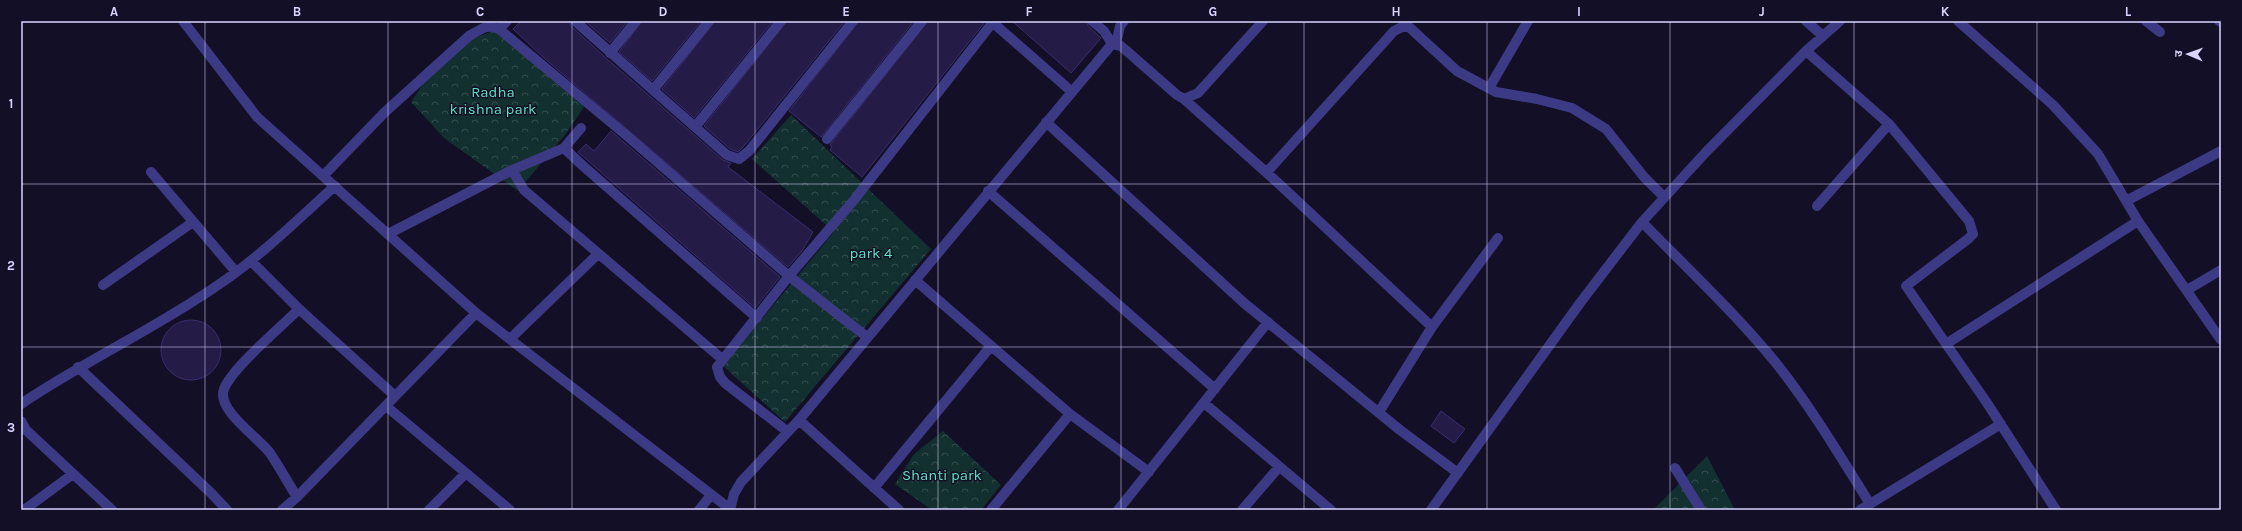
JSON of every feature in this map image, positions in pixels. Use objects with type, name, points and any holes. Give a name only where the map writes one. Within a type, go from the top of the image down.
[{"type":"street","points":[[183,21],[257,117],[476,313],[730,510],[734,494],[741,482],[799,420],[1071,91],[1114,44],[1120,26],[1124,21]]},
{"type":"street","points":[[499,29],[507,21]]},
{"type":"street","points":[[575,21],[695,127],[734,159],[742,157],[853,21]]},
{"type":"street","points":[[610,53],[636,21]]},
{"type":"street","points":[[653,90],[709,21]]},
{"type":"street","points":[[695,127],[781,21]]},
{"type":"street","points":[[828,139],[922,21]]},
{"type":"street","points":[[1092,21],[1104,31],[1114,44],[1121,46],[1177,95],[1184,99],[1266,172],[1432,327]]},
{"type":"street","points":[[1184,99],[1198,93],[1263,21]]},
{"type":"street","points":[[1489,88],[1528,21]]},
{"type":"street","points":[[1806,21],[1823,36]]},
{"type":"street","points":[[1432,510],[1580,303],[1642,222],[1706,152],[1806,51],[1840,21]]},
{"type":"street","points":[[1958,21],[2053,105],[2098,154],[2138,221],[2221,340]]},
{"type":"street","points":[[2146,21],[2160,32]]},
{"type":"street","points":[[788,432],[725,383],[720,377],[717,367],[789,276],[854,200],[992,22],[1071,91]]},
{"type":"street","points":[[323,176],[385,112],[469,36],[484,27],[492,26],[499,29],[626,135],[789,276],[867,337]]},
{"type":"street","points":[[1266,172],[1394,31],[1402,27],[1409,27],[1457,71],[1496,92],[1537,99],[1572,108],[1606,130],[1644,177],[1664,197]]},
{"type":"street","points":[[1806,51],[1889,124],[1973,228],[1973,234],[1968,239],[1906,286],[2001,424],[2056,510]]},
{"type":"street","points":[[1046,122],[1244,303],[1378,412],[1458,473]]},
{"type":"street","points":[[1817,206],[1889,124]]},
{"type":"street","points":[[388,234],[512,170],[564,148],[581,128]]},
{"type":"street","points":[[564,148],[757,318]]},
{"type":"street","points":[[2126,202],[2221,151]]},
{"type":"street","points":[[512,170],[524,190],[722,359]]},
{"type":"street","points":[[151,172],[236,272]]},
{"type":"street","points":[[21,404],[78,367],[152,328],[252,261],[335,186]]},
{"type":"street","points":[[988,191],[1215,389]]},
{"type":"street","points":[[1946,344],[2138,221]]},
{"type":"street","points":[[103,285],[193,222]]},
{"type":"street","points":[[1642,222],[1730,312],[1775,362],[1813,412],[1870,504]]},
{"type":"street","points":[[1378,412],[1432,327],[1498,238]]},
{"type":"street","points":[[510,339],[598,254]]},
{"type":"street","points":[[252,261],[299,309],[395,396]]},
{"type":"street","points":[[2187,290],[2221,270]]},
{"type":"street","points":[[914,280],[1070,414],[1149,472]]},
{"type":"street","points":[[297,497],[269,452],[234,417],[223,399],[224,390],[235,372],[299,309]]},
{"type":"street","points":[[282,510],[297,497],[476,313]]},
{"type":"street","points":[[1118,510],[1268,322]]},
{"type":"street","points":[[874,488],[991,346]]},
{"type":"street","points":[[78,367],[227,510]]},
{"type":"street","points":[[1204,403],[1331,510]]},
{"type":"street","points":[[386,406],[510,510]]},
{"type":"street","points":[[991,510],[1070,414]]},
{"type":"street","points":[[799,420],[899,510]]},
{"type":"street","points":[[21,421],[26,430],[108,509]]},
{"type":"street","points":[[1860,510],[2001,424]]},
{"type":"street","points":[[1242,510],[1279,467]]},
{"type":"street","points":[[1675,468],[1700,510]]},
{"type":"street","points":[[429,510],[466,473]]},
{"type":"street","points":[[24,510],[73,474]]},
{"type":"street","points":[[699,510],[711,495]]},
{"type":"green space","name":"Radha krishna park","points":[[499,29],[563,83],[584,107],[564,136],[518,191],[444,138],[411,102],[435,66],[474,38]]},
{"type":"green space","name":"park 4","points":[[791,115],[931,249],[785,422],[723,366],[834,232],[752,159]]},
{"type":"green space","name":"Shanti park","points":[[943,431],[1001,485],[981,510],[932,510],[895,484],[914,454]]},
{"type":"green space","points":[[1707,456],[1735,510],[1653,510]]},
{"type":"building","points":[[521,21],[569,21],[571,26],[606,58],[723,160],[731,163],[728,167],[813,232],[802,251],[788,267],[544,58],[513,29]]},
{"type":"building","points":[[585,21],[628,21],[610,43]]},
{"type":"building","points":[[642,21],[701,21],[652,81],[619,52]]},
{"type":"building","points":[[715,21],[773,21],[694,118],[662,89]]},
{"type":"building","points":[[787,21],[845,21],[744,146],[738,152],[730,149],[704,126]]},
{"type":"building","points":[[859,21],[914,21],[821,137],[789,111]]},
{"type":"building","points":[[928,21],[985,22],[862,177],[830,150],[832,147],[830,145]]},
{"type":"building","points":[[1012,21],[1086,21],[1088,26],[1101,38],[1071,73]]},
{"type":"building","points":[[611,131],[780,277],[755,308],[578,152],[586,144],[594,151]]},
{"type":"building","points":[[191,320],[203,322],[216,333],[219,338],[221,350],[219,362],[208,375],[203,378],[191,380],[179,378],[166,367],[163,362],[161,350],[163,338],[174,325],[179,322]]},
{"type":"building","points":[[1441,411],[1465,429],[1454,443],[1431,426]]}]
